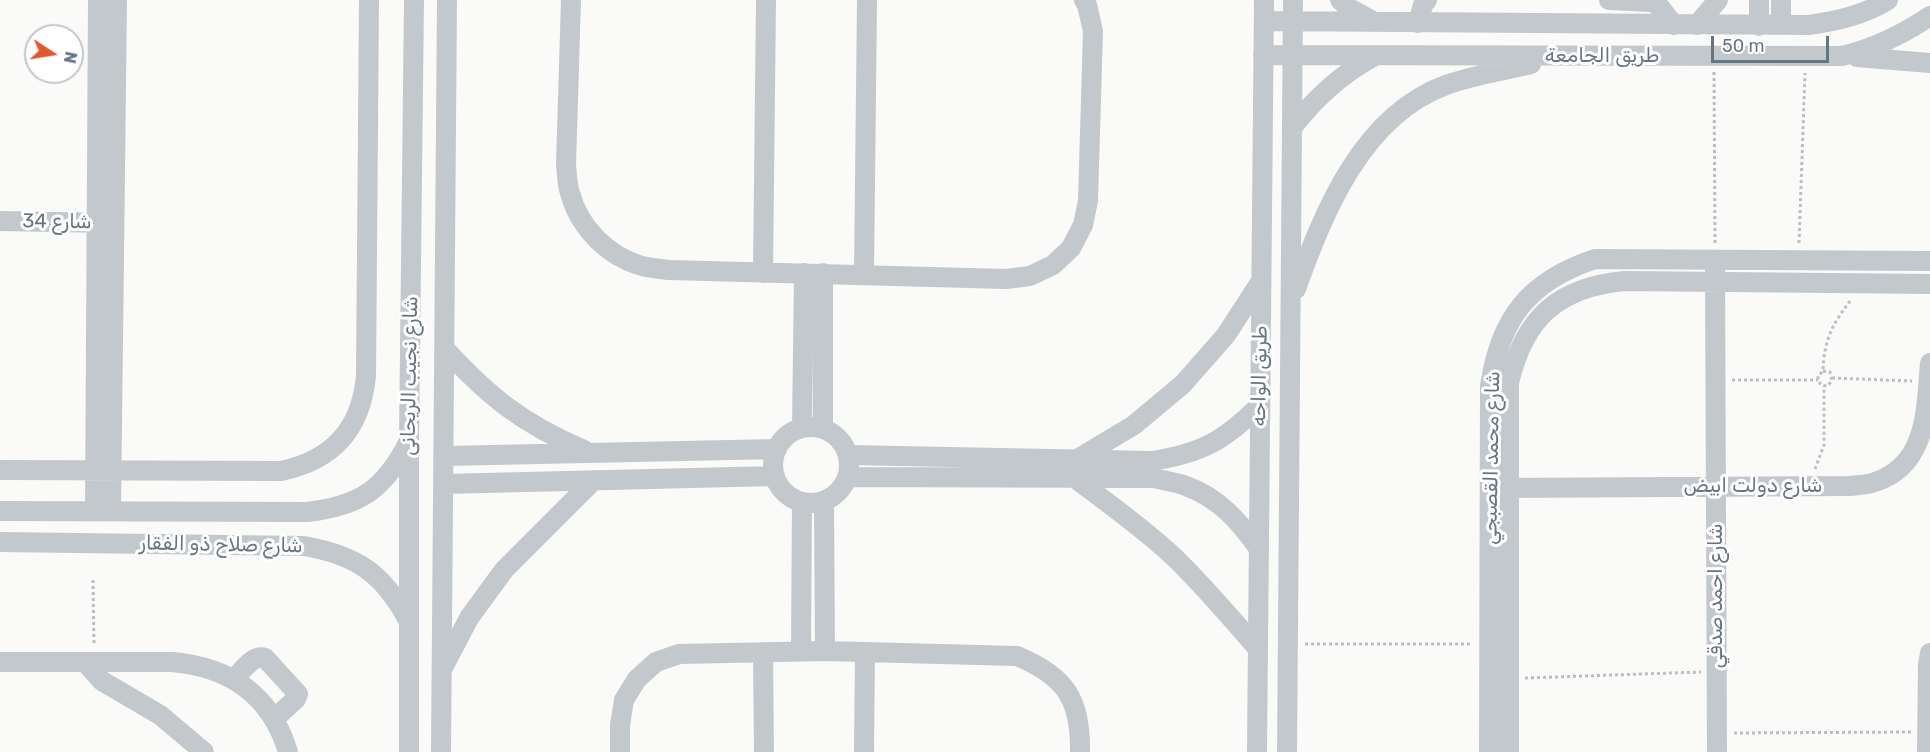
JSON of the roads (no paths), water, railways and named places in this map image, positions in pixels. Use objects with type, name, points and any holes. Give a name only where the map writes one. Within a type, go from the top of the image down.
[{"type":"street","points":[[98,0],[105,223],[103,511]]},
{"type":"street","points":[[105,223],[117,0]]},
{"type":"street","points":[[0,470],[281,471],[298,467],[322,456],[342,440],[360,410],[365,393],[369,0]]},
{"type":"street","name":"شارع نجيب الريحانى","points":[[409,752],[409,440],[414,0]]},
{"type":"street","name":"شارع نجيب الريحانى","points":[[441,752],[447,0]]},
{"type":"street","points":[[571,0],[566,165],[569,192],[580,218],[596,239],[618,256],[643,266],[669,270],[1005,279],[1030,276],[1053,265],[1071,248],[1083,225],[1088,201],[1093,31],[1084,0]]},
{"type":"street","points":[[763,273],[766,0]]},
{"type":"street","points":[[864,274],[867,0]]},
{"type":"street","name":"طريق الواحه","points":[[1257,752],[1264,0]]},
{"type":"street","name":"طريق الواحه","points":[[1287,752],[1293,0]]},
{"type":"street","points":[[1340,0],[1348,8],[1375,22]]},
{"type":"street","points":[[1418,22],[1423,5],[1427,0]]},
{"type":"street","points":[[1610,0],[1652,2],[1659,6],[1674,25]]},
{"type":"street","points":[[1697,25],[1718,0]]},
{"type":"street","points":[[1759,0],[1759,26]]},
{"type":"street","points":[[1781,0],[1781,26]]},
{"type":"street","name":"طريق الجامعة","points":[[1264,21],[1781,26],[1834,21],[1881,2]]},
{"type":"street","name":"طريق الجامعة","points":[[1263,55],[1842,57],[1883,44],[1930,16]]},
{"type":"street","points":[[1292,128],[1329,86],[1351,69],[1375,56]]},
{"type":"street","points":[[1291,305],[1323,216],[1342,182],[1387,123],[1414,100],[1446,85],[1562,56]]},
{"type":"street","points":[[1842,57],[1930,63]]},
{"type":"street","name":"شارع 34","points":[[0,221],[105,223]]},
{"type":"street","name":"شارع محمد القصبجي","points":[[1509,752],[1509,678],[1499,488],[1490,386],[1494,361],[1502,337],[1514,315],[1530,296],[1549,279],[1571,267],[1595,260],[1930,261]]},
{"type":"street","name":"شارع احمد صدقي","points":[[1715,260],[1717,742]]},
{"type":"street","points":[[802,428],[813,273]]},
{"type":"street","points":[[813,273],[824,429]]},
{"type":"street","points":[[1079,458],[1134,425],[1183,384],[1226,335],[1261,281]]},
{"type":"street","name":"شارع محمد القصبجي","points":[[1489,752],[1489,644],[1499,488],[1509,383],[1515,359],[1525,338],[1539,318],[1557,302],[1578,290],[1601,283],[1624,281],[1930,284]]},
{"type":"street","points":[[444,349],[476,383],[511,412],[550,436],[592,453]]},
{"type":"street","name":"شارع دولت ابيض","points":[[1499,488],[1849,486],[1874,483],[1896,471],[1912,453],[1923,430],[1929,372]]},
{"type":"street","points":[[848,456],[1152,460],[1183,456],[1212,444],[1238,427],[1260,405]]},
{"type":"street","points":[[802,428],[824,429],[835,435],[843,444],[848,456],[847,477],[842,487],[824,501],[802,502],[785,492],[775,476],[773,467],[777,449],[787,435],[802,428]]},
{"type":"street","name":"شارع صلاح ذو الفقار","points":[[0,511],[307,512],[333,509],[358,500],[380,484],[397,464],[409,440]]},
{"type":"street","points":[[444,456],[777,449]]},
{"type":"street","points":[[443,484],[775,476]]},
{"type":"street","points":[[847,477],[1154,478],[1186,486],[1215,501],[1240,522],[1259,549]]},
{"type":"street","points":[[1076,479],[1126,516],[1173,557],[1217,601],[1258,650]]},
{"type":"street","points":[[441,671],[469,618],[504,570],[594,480]]},
{"type":"street","points":[[824,501],[825,651]]},
{"type":"street","points":[[801,651],[802,502]]},
{"type":"street","points":[[244,512],[244,545]]},
{"type":"street","name":"شارع صلاح ذو الفقار","points":[[0,542],[304,546],[331,550],[356,561],[379,578],[397,598],[410,623]]},
{"type":"street","points":[[620,752],[620,725],[624,700],[637,679],[656,662],[680,654],[825,651],[1017,656],[1041,666],[1061,683],[1074,706],[1080,731],[1080,752]]},
{"type":"street","points":[[763,652],[764,752]]},
{"type":"street","points":[[864,752],[865,652]]},
{"type":"street","points":[[1928,752],[1930,653]]},
{"type":"street","points":[[234,679],[255,658],[260,656],[265,658],[298,694],[296,699],[274,719]]},
{"type":"street","points":[[89,662],[102,681],[160,715],[202,751]]},
{"type":"street","points":[[0,663],[172,662],[194,664],[214,670],[234,679],[263,703],[284,738],[288,752]]}]
